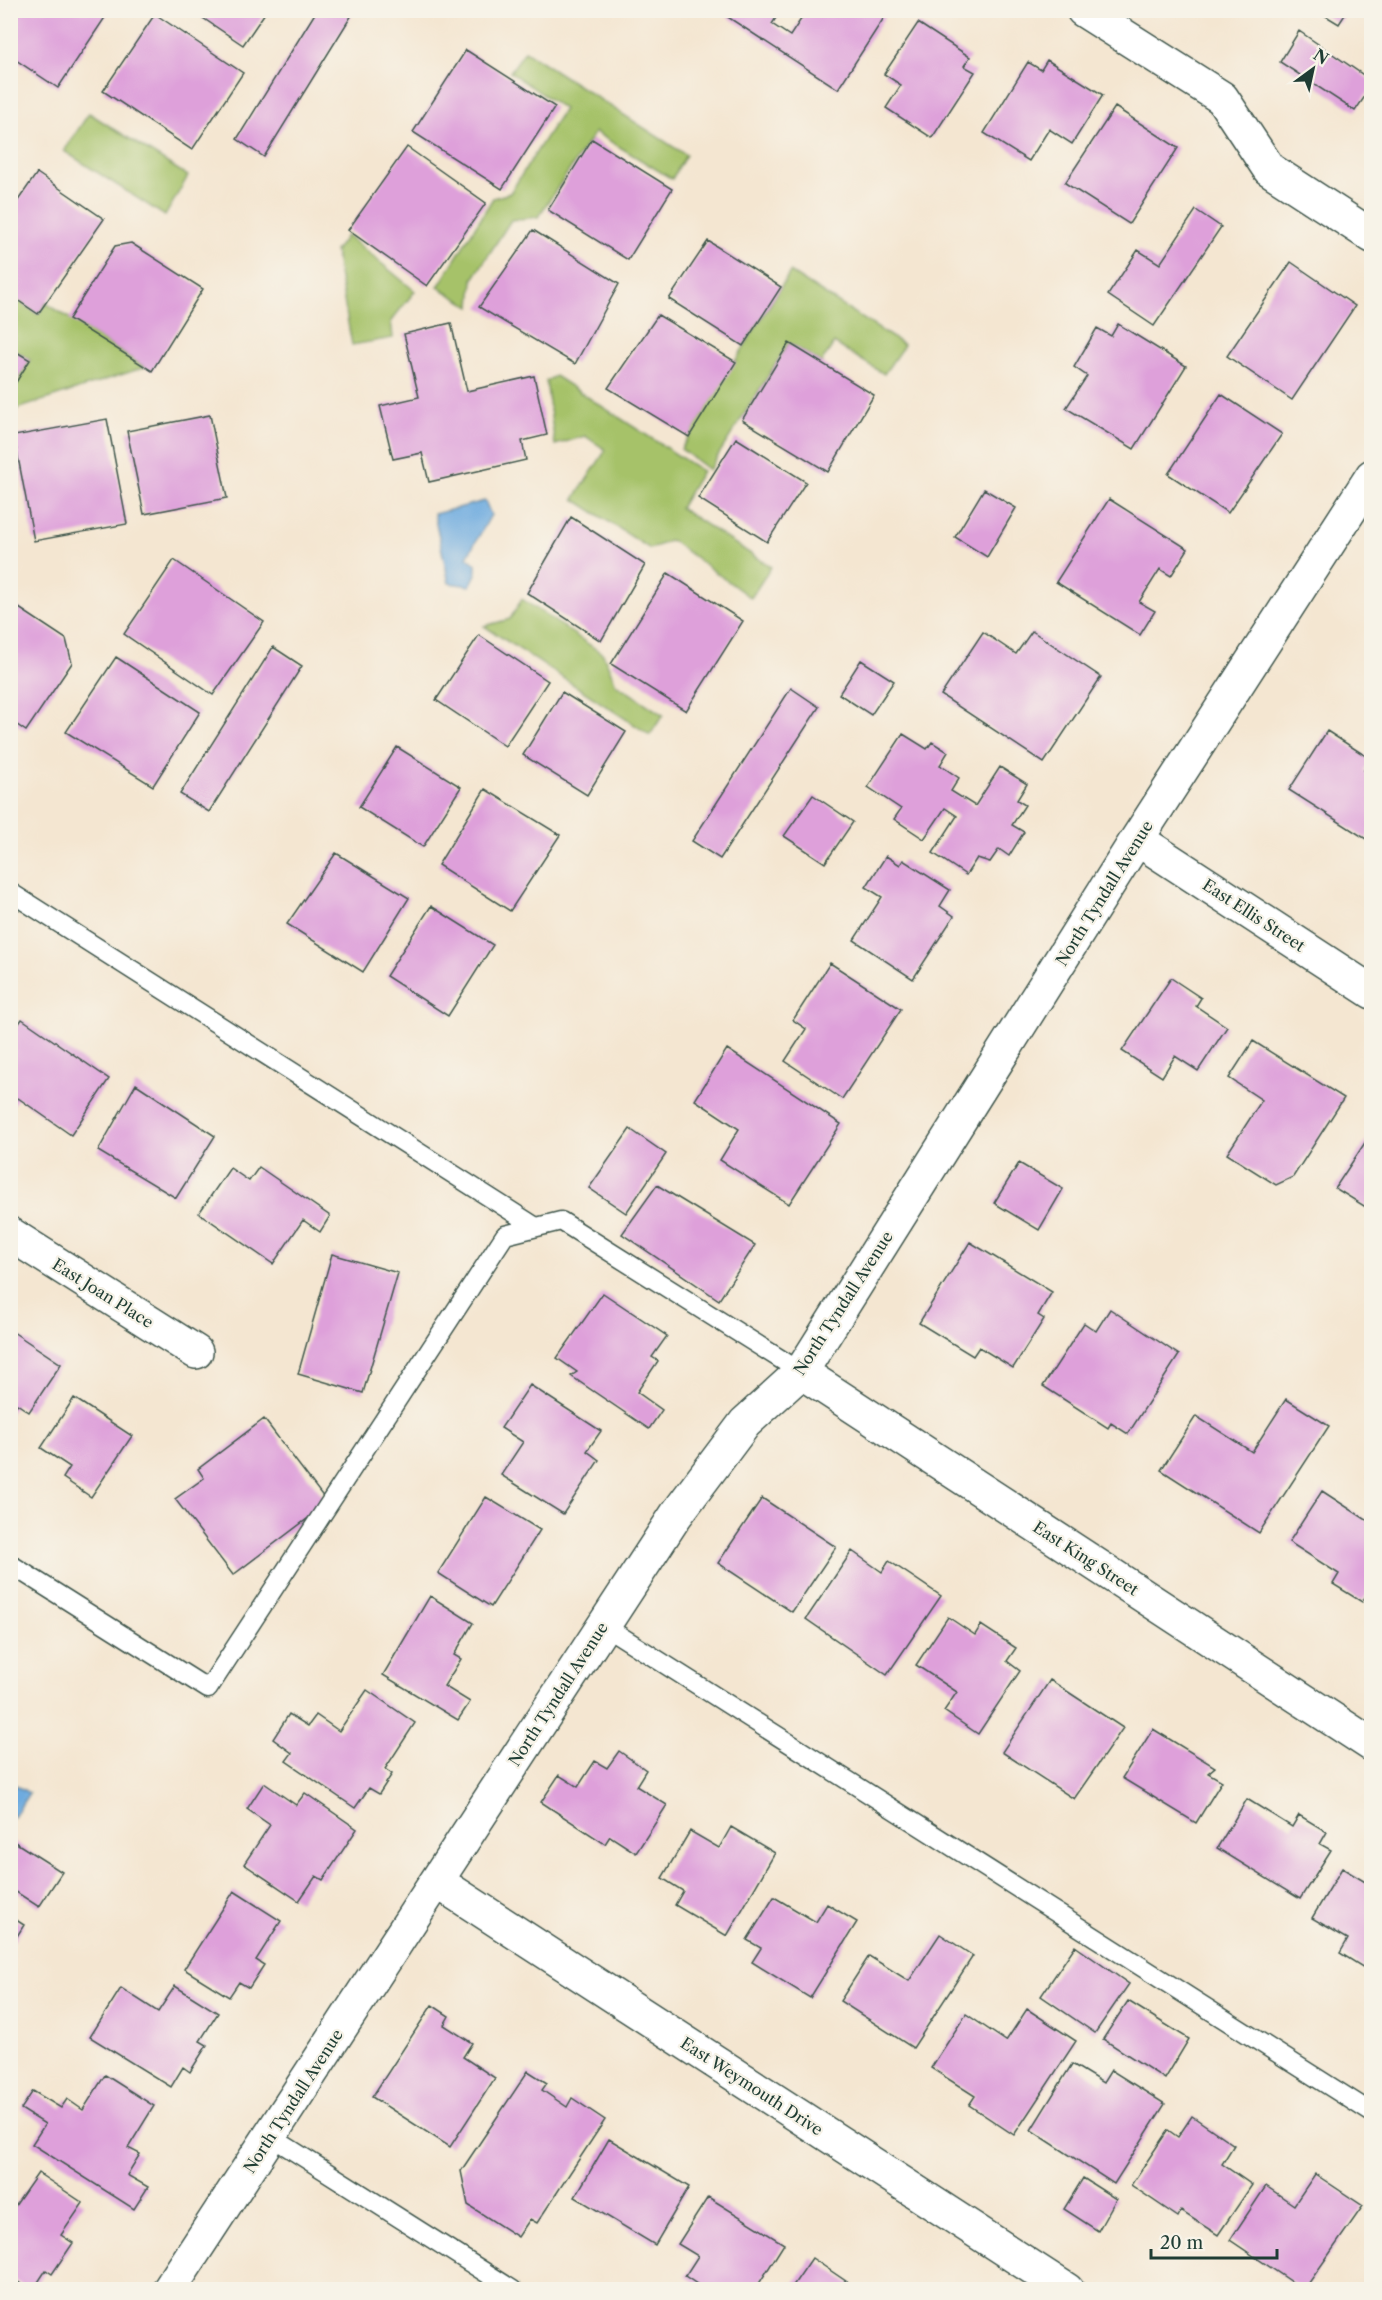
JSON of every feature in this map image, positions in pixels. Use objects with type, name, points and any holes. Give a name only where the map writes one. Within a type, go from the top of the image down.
[{"type":"street","points":[[1083,10],[1222,98],[1269,169],[1371,236]]},
{"type":"street","name":"North Tyndall Avenue","points":[[169,2289],[676,1515],[745,1423],[801,1372],[1137,839],[1371,476]]},
{"type":"street","name":"East Ellis Street","points":[[1137,839],[1371,992]]},
{"type":"street","name":"East Joan Place","points":[[10,1234],[196,1352]]},
{"type":"street","name":"East King Street","points":[[801,1372],[1371,1745]]},
{"type":"street","name":"East Weymouth Drive","points":[[438,1881],[1067,2289]]},
{"type":"lane","points":[[10,892],[536,1227]]},
{"type":"lane","points":[[10,1564],[208,1689],[505,1235],[536,1227],[561,1221],[801,1372]]},
{"type":"lane","points":[[603,1625],[1371,2113]]},
{"type":"lane","points":[[270,2136],[513,2289]]},
{"type":"green space","points":[[525,51],[686,155],[672,179],[595,132],[538,217],[511,220],[473,279],[471,307],[438,287],[493,198],[510,193],[564,109],[510,72]]},
{"type":"green space","points":[[89,113],[188,176],[165,216],[64,151]]},
{"type":"green space","points":[[347,235],[415,291],[391,321],[393,338],[352,345],[335,251]]},
{"type":"green space","points":[[790,272],[904,345],[884,374],[834,343],[821,363],[789,343],[709,470],[681,449]]},
{"type":"green space","points":[[11,295],[38,314],[46,303],[145,367],[11,411],[10,392],[30,360],[11,348]]},
{"type":"green space","points":[[555,376],[702,471],[680,508],[771,567],[751,598],[671,540],[650,549],[574,499],[606,450],[585,436],[555,445],[546,381]]},
{"type":"green space","points":[[522,599],[603,654],[616,684],[663,715],[650,735],[484,626],[510,619]]},
{"type":"water","points":[[485,501],[491,515],[467,557],[476,564],[476,574],[470,586],[449,583],[434,514]]},
{"type":"water","points":[[10,1782],[29,1793],[14,1817],[11,1815]]},
{"type":"building","points":[[10,10],[110,10],[58,88],[10,56]]},
{"type":"building","points":[[191,10],[267,10],[243,45]]},
{"type":"building","points":[[317,10],[355,10],[264,157],[237,139]]},
{"type":"building","points":[[717,10],[781,10],[772,24],[790,36],[807,10],[889,10],[838,89]]},
{"type":"building","points":[[1316,10],[1348,10],[1339,24]]},
{"type":"building","points":[[155,14],[243,73],[192,150],[103,91]]},
{"type":"building","points":[[918,23],[970,57],[964,66],[975,72],[932,138],[886,108],[901,85],[884,74]]},
{"type":"building","points":[[1299,31],[1372,81],[1372,86],[1355,111],[1280,62]]},
{"type":"building","points":[[466,50],[555,107],[502,189],[413,132]]},
{"type":"building","points":[[1047,60],[1103,95],[1072,144],[1049,129],[1029,161],[984,133],[1028,62],[1041,70]]},
{"type":"building","points":[[1115,107],[1178,148],[1129,224],[1065,183]]},
{"type":"building","points":[[592,139],[672,189],[628,260],[548,210]]},
{"type":"building","points":[[407,147],[486,203],[427,286],[348,230]]},
{"type":"building","points":[[37,173],[104,219],[38,314],[10,295],[10,212]]},
{"type":"building","points":[[1196,210],[1221,227],[1154,326],[1108,295],[1138,250],[1160,264]]},
{"type":"building","points":[[533,230],[619,284],[575,364],[479,307]]},
{"type":"building","points":[[708,241],[781,287],[743,346],[669,299]]},
{"type":"building","points":[[131,243],[203,289],[152,371],[69,319],[115,246]]},
{"type":"building","points":[[1291,262],[1355,306],[1292,400],[1227,356]]},
{"type":"building","points":[[658,315],[736,362],[689,437],[608,388]]},
{"type":"building","points":[[451,323],[467,391],[534,376],[547,435],[522,441],[526,460],[429,482],[422,453],[393,459],[380,406],[419,397],[404,334]]},
{"type":"building","points":[[1118,324],[1186,366],[1134,449],[1066,408],[1087,376],[1074,367],[1097,328],[1111,336]]},
{"type":"building","points":[[789,343],[874,395],[828,472],[742,420]]},
{"type":"building","points":[[10,348],[30,360],[10,392]]},
{"type":"building","points":[[1221,394],[1282,434],[1228,513],[1168,474]]},
{"type":"building","points":[[210,415],[227,498],[144,514],[127,431]]},
{"type":"building","points":[[107,419],[127,524],[34,541],[14,436]]},
{"type":"building","points":[[736,438],[806,482],[767,542],[698,498]]},
{"type":"building","points":[[984,489],[1016,508],[987,557],[955,537]]},
{"type":"building","points":[[1109,499],[1188,549],[1171,576],[1160,569],[1139,602],[1155,611],[1140,635],[1056,582]]},
{"type":"building","points":[[571,517],[645,565],[601,641],[527,593]]},
{"type":"building","points":[[174,560],[264,622],[213,695],[124,634]]},
{"type":"building","points":[[668,573],[743,621],[686,711],[611,664]]},
{"type":"building","points":[[10,602],[66,639],[72,663],[26,731],[10,720]]},
{"type":"building","points":[[1032,631],[1101,677],[1044,763],[941,695],[983,632],[1016,654]]},
{"type":"building","points":[[479,635],[548,681],[505,746],[436,700]]},
{"type":"building","points":[[273,647],[302,666],[209,812],[180,794]]},
{"type":"building","points":[[116,657],[200,712],[153,786],[66,732]]},
{"type":"building","points":[[861,660],[894,681],[871,715],[839,694]]},
{"type":"building","points":[[791,688],[819,707],[720,859],[692,841]]},
{"type":"building","points":[[562,692],[626,732],[587,795],[523,755]]},
{"type":"building","points":[[1327,731],[1372,760],[1364,770],[1372,776],[1372,831],[1366,839],[1289,790]]},
{"type":"building","points":[[903,734],[927,749],[932,742],[948,752],[940,765],[959,778],[951,791],[975,806],[1000,767],[1027,784],[1017,800],[1025,805],[1012,825],[1024,832],[1009,856],[999,849],[990,862],[977,858],[966,875],[933,853],[957,816],[945,808],[924,839],[894,819],[901,809],[868,787]]},
{"type":"building","points":[[397,747],[461,787],[423,847],[359,807]]},
{"type":"building","points":[[485,789],[560,835],[510,911],[438,865]]},
{"type":"building","points":[[813,795],[853,822],[825,863],[784,836]]},
{"type":"building","points":[[336,853],[409,898],[363,972],[287,924]]},
{"type":"building","points":[[886,856],[900,865],[903,860],[950,890],[940,906],[954,916],[913,979],[854,940],[882,897],[866,887]]},
{"type":"building","points":[[431,906],[493,945],[448,1016],[386,976]]},
{"type":"building","points":[[830,963],[901,1009],[842,1099],[785,1061],[806,1029],[793,1020]]},
{"type":"building","points":[[1171,978],[1201,998],[1196,1006],[1227,1027],[1198,1071],[1175,1056],[1162,1077],[1122,1051]]},
{"type":"building","points":[[22,1019],[109,1079],[71,1135],[18,1098],[10,1109],[10,1036]]},
{"type":"building","points":[[1253,1041],[1344,1098],[1293,1177],[1276,1185],[1227,1154],[1262,1100],[1229,1078]]},
{"type":"building","points":[[727,1049],[841,1124],[789,1204],[720,1160],[739,1129],[695,1100]]},
{"type":"building","points":[[136,1084],[215,1136],[176,1198],[98,1151]]},
{"type":"building","points":[[630,1129],[666,1154],[626,1213],[589,1188]]},
{"type":"building","points":[[1372,1132],[1372,1211],[1335,1188]]},
{"type":"building","points":[[1019,1163],[1063,1189],[1039,1230],[994,1203]]},
{"type":"building","points":[[259,1167],[330,1216],[320,1232],[303,1220],[273,1264],[199,1213],[230,1168],[249,1181]]},
{"type":"building","points":[[657,1185],[755,1245],[719,1300],[622,1234]]},
{"type":"building","points":[[970,1242],[1052,1292],[1038,1315],[1044,1319],[1013,1368],[979,1347],[973,1356],[919,1323]]},
{"type":"building","points":[[332,1254],[398,1273],[363,1393],[298,1374]]},
{"type":"building","points":[[603,1293],[667,1336],[652,1357],[658,1361],[637,1392],[662,1410],[649,1429],[571,1376],[577,1372],[557,1358]]},
{"type":"building","points":[[1110,1309],[1179,1355],[1128,1434],[1111,1423],[1108,1428],[1043,1386],[1084,1323],[1096,1331]]},
{"type":"building","points":[[10,1330],[61,1364],[29,1412],[17,1404],[10,1414]]},
{"type":"building","points":[[530,1385],[601,1431],[587,1451],[599,1460],[563,1514],[501,1475],[523,1442],[501,1428]]},
{"type":"building","points":[[74,1398],[132,1436],[91,1497],[63,1478],[70,1467],[41,1448]]},
{"type":"building","points":[[1286,1399],[1329,1426],[1259,1533],[1161,1470],[1196,1416],[1252,1452]]},
{"type":"building","points":[[264,1419],[328,1503],[233,1575],[175,1499],[204,1478],[198,1469]]},
{"type":"building","points":[[1322,1491],[1368,1521],[1372,1516],[1372,1587],[1362,1602],[1333,1584],[1339,1574],[1289,1542]]},
{"type":"building","points":[[486,1497],[540,1530],[491,1607],[438,1573]]},
{"type":"building","points":[[762,1498],[836,1547],[792,1612],[718,1563]]},
{"type":"building","points":[[852,1551],[882,1572],[889,1561],[941,1596],[887,1675],[806,1619]]},
{"type":"building","points":[[430,1596],[473,1623],[454,1655],[461,1659],[444,1686],[470,1702],[458,1720],[383,1675]]},
{"type":"building","points":[[948,1617],[975,1635],[981,1625],[1016,1648],[1007,1661],[1020,1671],[978,1734],[944,1711],[957,1692],[916,1665]]},
{"type":"building","points":[[1050,1680],[1123,1728],[1074,1799],[1002,1752]]},
{"type":"building","points":[[367,1690],[415,1723],[385,1769],[392,1774],[379,1794],[369,1788],[355,1808],[286,1761],[292,1753],[273,1739],[289,1714],[308,1726],[316,1715],[339,1731]]},
{"type":"building","points":[[1153,1729],[1215,1767],[1208,1773],[1222,1781],[1196,1823],[1122,1778]]},
{"type":"building","points":[[619,1751],[646,1770],[636,1786],[667,1805],[636,1853],[610,1836],[605,1844],[541,1802],[559,1775],[578,1787],[595,1761],[607,1768]]},
{"type":"building","points":[[264,1783],[296,1805],[305,1793],[357,1829],[323,1880],[316,1876],[299,1901],[244,1864],[270,1825],[247,1809]]},
{"type":"building","points":[[1247,1799],[1292,1827],[1299,1815],[1327,1832],[1320,1844],[1331,1850],[1300,1899],[1217,1848]]},
{"type":"building","points":[[731,1827],[775,1853],[727,1936],[675,1905],[683,1891],[662,1878],[690,1831],[719,1848]]},
{"type":"building","points":[[10,1839],[62,1872],[39,1907],[10,1888]]},
{"type":"building","points":[[1342,1868],[1372,1886],[1372,1973],[1340,1953],[1348,1939],[1312,1918]]},
{"type":"building","points":[[234,1891],[281,1921],[256,1960],[264,1965],[249,1988],[239,1982],[229,1997],[184,1969]]},
{"type":"building","points":[[774,1897],[816,1922],[827,1904],[857,1922],[810,1998],[752,1962],[761,1948],[747,1940]]},
{"type":"building","points":[[10,1916],[24,1925],[14,1941],[10,1939]]},
{"type":"building","points":[[940,1934],[973,1956],[913,2048],[840,2001],[869,1956],[909,1981]]},
{"type":"building","points":[[1075,1946],[1129,1984],[1095,2033],[1041,1996]]},
{"type":"building","points":[[175,1986],[218,2013],[200,2041],[207,2045],[190,2072],[183,2067],[171,2087],[90,2037],[121,1988],[158,2012]]},
{"type":"building","points":[[1128,2001],[1189,2039],[1165,2079],[1103,2039]]},
{"type":"building","points":[[432,2005],[449,2016],[444,2025],[472,2043],[463,2057],[495,2078],[450,2147],[372,2097]]},
{"type":"building","points":[[1027,2009],[1076,2041],[1014,2135],[969,2105],[975,2096],[931,2068],[966,2014],[1006,2041]]},
{"type":"building","points":[[1072,2064],[1103,2083],[1111,2070],[1165,2104],[1114,2184],[1031,2130]]},
{"type":"building","points":[[528,2071],[547,2083],[542,2090],[567,2107],[572,2098],[605,2120],[537,2223],[530,2219],[518,2237],[468,2205],[461,2171]]},
{"type":"building","points":[[105,2075],[154,2106],[128,2148],[140,2154],[127,2175],[148,2187],[134,2209],[32,2144],[45,2124],[21,2109],[33,2091],[61,2108],[67,2099],[83,2110]]},
{"type":"building","points":[[1192,2116],[1234,2145],[1222,2164],[1252,2185],[1218,2235],[1181,2211],[1178,2217],[1131,2185],[1168,2130],[1178,2137]]},
{"type":"building","points":[[609,2139],[689,2187],[655,2245],[575,2197]]},
{"type":"building","points":[[38,2173],[83,2203],[61,2235],[73,2243],[52,2274],[46,2270],[33,2290],[30,2290],[10,2277],[10,2213]]},
{"type":"building","points":[[1315,2174],[1363,2206],[1304,2290],[1230,2240],[1266,2186],[1294,2205]]},
{"type":"building","points":[[1083,2178],[1116,2199],[1098,2231],[1064,2209]]},
{"type":"building","points":[[708,2197],[784,2244],[755,2290],[706,2290],[685,2276],[698,2256],[678,2244]]},
{"type":"building","points":[[812,2258],[859,2290],[790,2290]]}]
